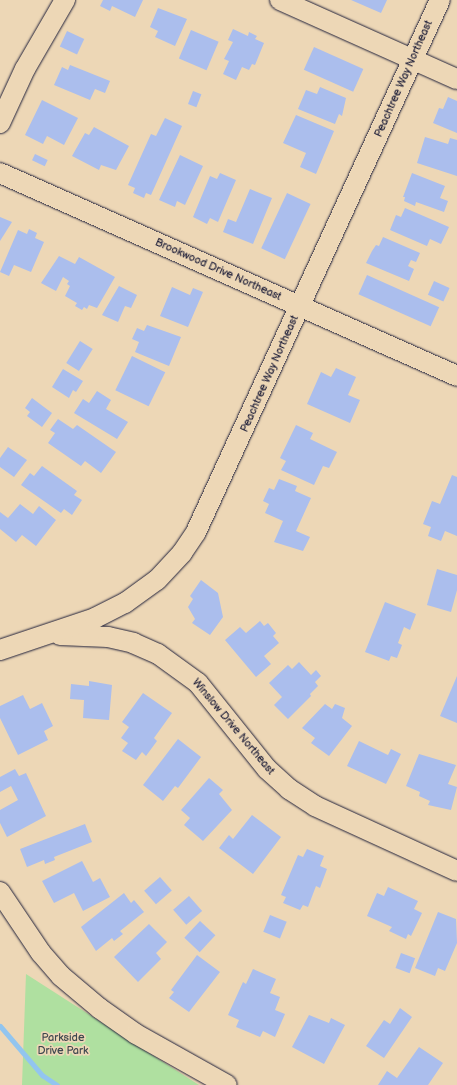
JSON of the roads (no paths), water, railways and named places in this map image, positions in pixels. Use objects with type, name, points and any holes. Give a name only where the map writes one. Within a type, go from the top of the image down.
[{"type":"street","points":[[0,123],[28,63],[65,0]]},
{"type":"street","points":[[280,0],[457,79]]},
{"type":"street","name":"Peachtree Way Northeast","points":[[0,650],[95,618],[124,603],[157,580],[182,553],[206,513],[440,0]]},
{"type":"street","name":"Brookwood Drive Northeast","points":[[0,173],[457,376]]},
{"type":"street","name":"Winslow Drive Northeast","points":[[45,634],[108,637],[133,644],[158,654],[198,683],[267,769],[289,789],[315,806],[457,871]]},
{"type":"street","points":[[0,892],[41,953],[61,976],[99,1008],[136,1034],[227,1085]]},
{"type":"waterway","points":[[0,1026],[42,1075],[57,1085]]},
{"type":"park label","name":"Parkside Drive Park","points":[[63,1045]]}]
